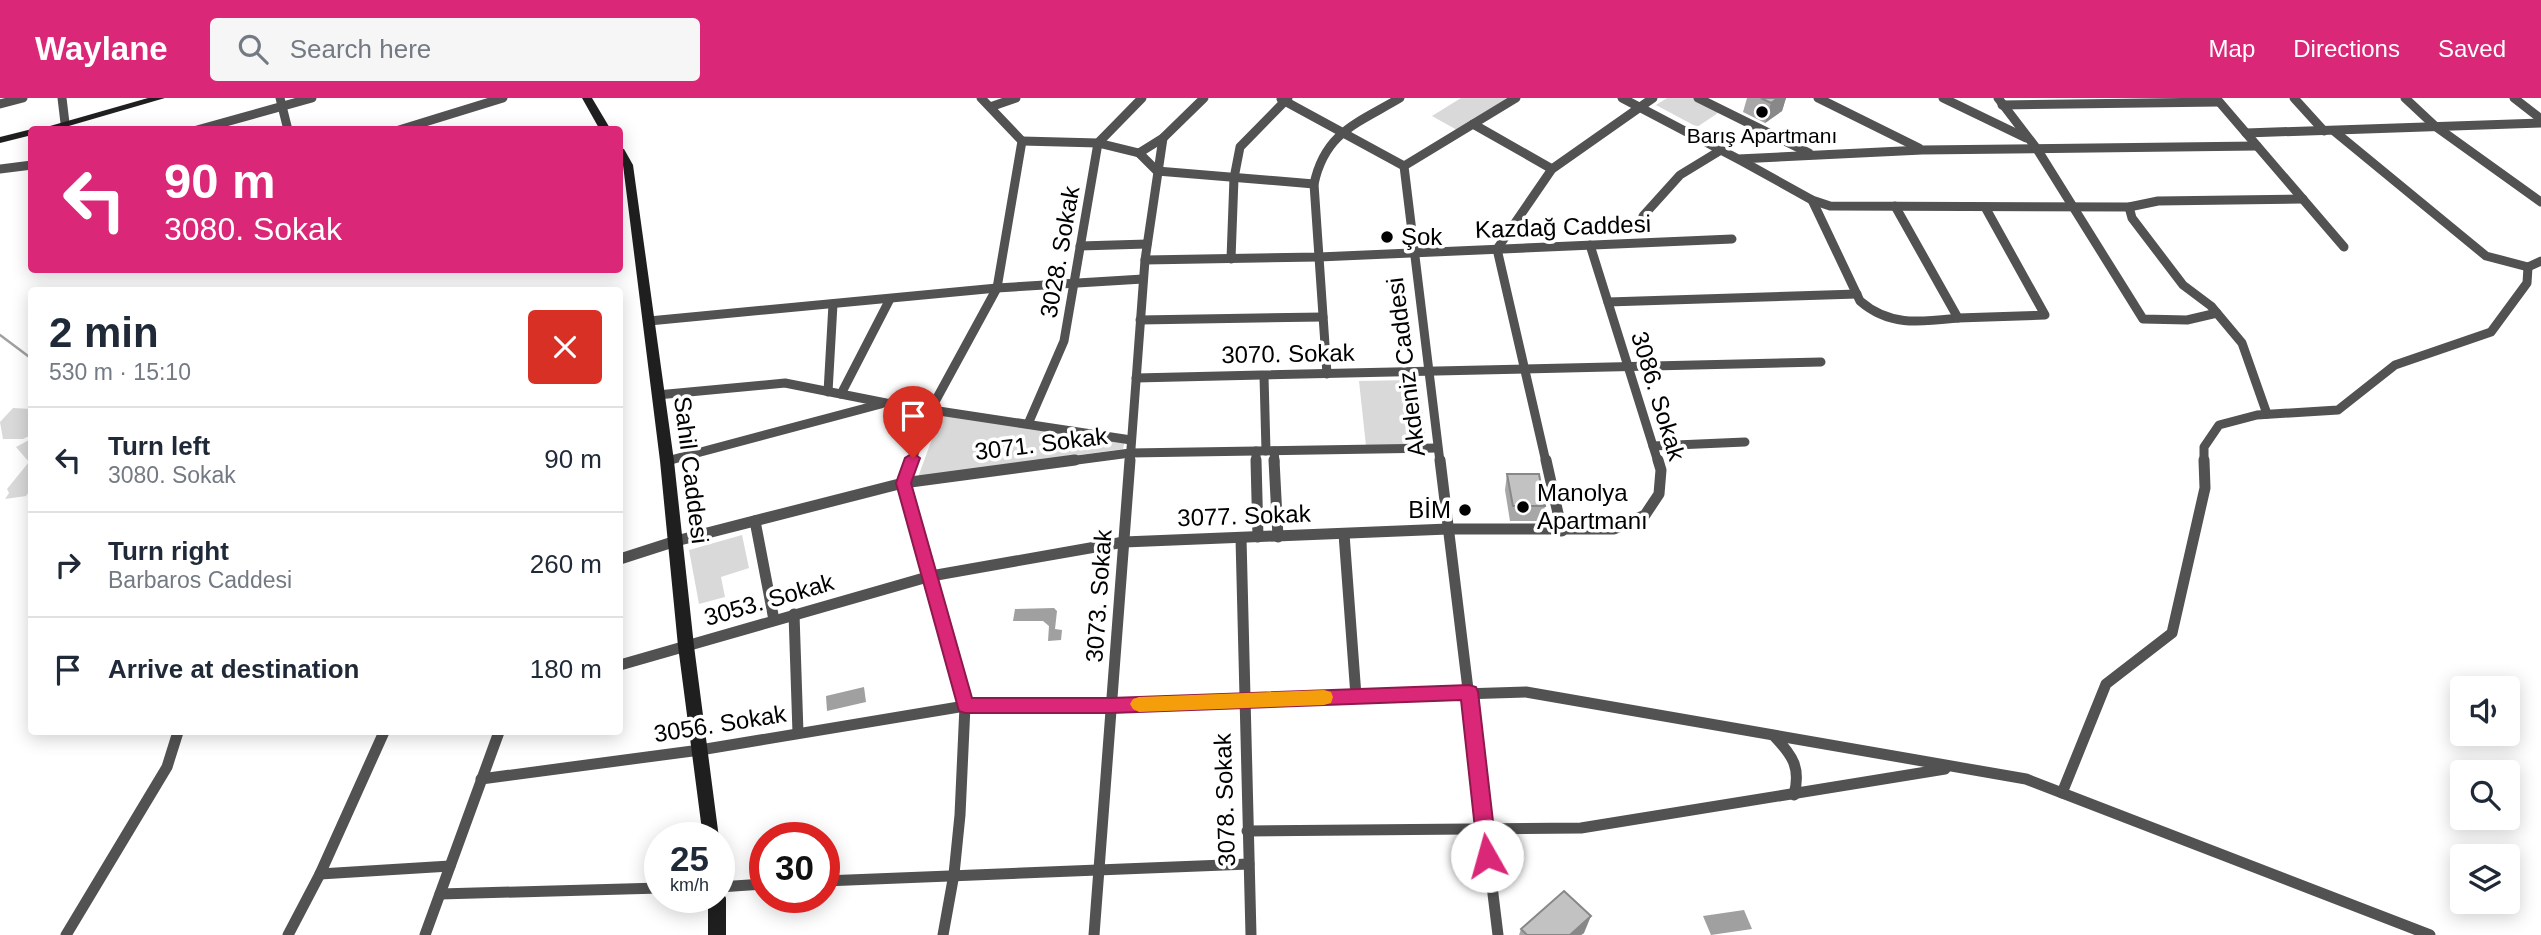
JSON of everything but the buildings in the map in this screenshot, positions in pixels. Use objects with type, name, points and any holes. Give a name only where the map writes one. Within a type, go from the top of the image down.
[{"type":"street","points":[[0,104],[23,98]]},
{"type":"street","points":[[62,98],[65,123]]},
{"type":"street","points":[[55,126],[160,98]]},
{"type":"street","points":[[209,126],[281,102],[312,98]]},
{"type":"street","points":[[412,126],[503,98]]},
{"type":"street","points":[[587,98],[604,126]]},
{"type":"street","points":[[981,98],[1022,141],[1098,143],[1139,153],[1157,171],[1314,184]]},
{"type":"street","points":[[990,107],[1016,98]]},
{"type":"street","points":[[1098,143],[1142,98]]},
{"type":"street","points":[[1139,153],[1163,138],[1204,98]]},
{"type":"street","points":[[1327,374],[1314,184],[1319,160],[1342,133],[1400,98]]},
{"type":"street","points":[[1231,259],[1234,178],[1240,147],[1283,99],[1404,166],[1516,98]]},
{"type":"street","points":[[1622,98],[1812,200],[1830,206],[2129,207],[2158,201],[2303,199]]},
{"type":"street","points":[[1562,531],[1497,249],[1552,169],[1653,98]]},
{"type":"street","points":[[1698,98],[1811,153]]},
{"type":"street","points":[[1818,98],[1922,150]]},
{"type":"street","points":[[1943,98],[2027,138]]},
{"type":"street","points":[[2294,98],[2329,131],[2486,256],[2528,267],[2541,261]]},
{"type":"street","points":[[2405,98],[2435,126],[2541,202]]},
{"type":"street","points":[[2514,98],[2541,121]]},
{"type":"street","points":[[2000,101],[2218,100],[2344,247]]},
{"type":"street","points":[[2000,101],[2037,149],[2143,319],[2187,320],[2217,313]]},
{"type":"street","points":[[281,102],[287,126]]},
{"type":"street","points":[[2246,133],[2541,121]]},
{"type":"street","points":[[1473,124],[1552,169]]},
{"type":"street","points":[[0,140],[28,133]]},
{"type":"street","name":"3073. Sokak","points":[[1094,935],[1143,279],[1163,138]]},
{"type":"street","points":[[943,935],[954,874],[965,706],[903,483],[931,409],[997,288],[1022,141]]},
{"type":"street","name":"3028. Sokak","points":[[1028,424],[1064,341],[1098,143]]},
{"type":"street","points":[[1738,159],[1811,153],[1922,150],[2257,146]]},
{"type":"street","points":[[1643,216],[1680,175],[1721,150]]},
{"type":"street","name":"Sahil Caddesi","points":[[623,156],[628,165],[649,321],[709,822]]},
{"type":"street","points":[[0,169],[28,166]]},
{"type":"street","name":"Akdeniz Caddesi","points":[[1404,166],[1427,372],[1498,935]]},
{"type":"street","points":[[1812,200],[1857,294],[1872,313],[1888,321],[1906,323],[2045,315],[1985,207]]},
{"type":"street","points":[[1895,206],[1958,318]]},
{"type":"street","points":[[2129,207],[2132,218],[2183,285],[2217,313],[2242,343],[2267,414]]},
{"type":"street","name":"Kazdağ Caddesi","points":[[1145,260],[1319,257],[1731,239]]},
{"type":"street","points":[[1080,246],[1147,244]]},
{"type":"street","name":"3086. Sokak","points":[[1562,531],[1614,529],[1645,515],[1659,494],[1661,470],[1590,245]]},
{"type":"street","points":[[2062,793],[2106,684],[2172,633],[2205,488],[2204,447],[2219,425],[2267,414],[2338,410],[2395,365],[2491,332],[2527,283],[2528,267]]},
{"type":"street","points":[[649,321],[997,288],[1143,279]]},
{"type":"street","points":[[1608,302],[1857,294]]},
{"type":"street","points":[[841,394],[890,299]]},
{"type":"street","points":[[828,391],[833,304]]},
{"type":"street","points":[[1140,320],[1323,317]]},
{"type":"street","name":"3070. Sokak","points":[[1136,379],[1821,362]]},
{"type":"street","points":[[1264,376],[1266,451],[1278,537]]},
{"type":"street","points":[[657,395],[785,383],[886,403],[1131,440]]},
{"type":"street","points":[[667,461],[886,403]]},
{"type":"street","points":[[1653,446],[1745,442]]},
{"type":"street","name":"3071. Sokak","points":[[623,558],[676,541],[903,483],[1130,453],[1437,448]]},
{"type":"street","points":[[1258,537],[1266,451]]},
{"type":"street","points":[[755,521],[774,620]]},
{"type":"street","name":"3077. Sokak","points":[[931,576],[1124,541],[1448,529],[1562,531]]},
{"type":"street","points":[[1344,534],[1356,696]]},
{"type":"street","name":"3078. Sokak","points":[[1241,538],[1251,935]]},
{"type":"street","name":"3053. Sokak","points":[[623,664],[931,576]]},
{"type":"street","points":[[794,614],[798,733]]},
{"type":"street","name":"3056. Sokak","points":[[481,779],[700,750],[965,706],[1111,705],[1526,692],[2026,779],[2430,935]]},
{"type":"street","points":[[65,935],[167,767],[177,735]]},
{"type":"street","points":[[288,935],[320,874],[383,735]]},
{"type":"street","points":[[425,935],[498,735]]},
{"type":"street","points":[[1775,736],[1794,758],[1800,773],[1794,794]]},
{"type":"street","points":[[1247,831],[1581,828],[1954,767]]},
{"type":"street","points":[[840,880],[1248,864]]},
{"type":"street","points":[[320,874],[450,866]]},
{"type":"street","points":[[440,894],[644,888]]},
{"type":"street","points":[[717,913],[717,935]]},
{"type":"shaded area","points":[[1461,98],[1508,98],[1457,130],[1432,116]]},
{"type":"shaded area","points":[[1667,98],[1695,98],[1721,111],[1697,127],[1656,105]]},
{"type":"shaded area","points":[[1410,380],[1419,386],[1426,439],[1420,444],[1366,446],[1359,381]]},
{"type":"shaded area","points":[[13,408],[28,409],[28,436],[3,439],[0,422]]},
{"type":"shaded area","points":[[941,415],[1125,440],[1123,449],[918,477]]},
{"type":"shaded area","points":[[28,441],[28,461],[16,447]]},
{"type":"shaded area","points":[[28,463],[26,496],[5,499],[9,493],[7,489]]},
{"type":"shaded area","points":[[742,535],[749,568],[721,577],[725,597],[699,604],[689,550]]},
{"type":"shaded area","points":[[1054,608],[1057,611],[1055,629],[1062,630],[1061,640],[1048,641],[1049,626],[1043,621],[1013,621],[1015,609]]},
{"type":"shaded area","points":[[864,687],[866,702],[827,711],[826,696]]},
{"type":"shaded area","points":[[1744,910],[1752,929],[1711,935],[1703,916]]},
{"type":"waterway","points":[[0,335],[28,356]]},
{"type":"slow traffic","points":[[1139,704],[1324,697]]},
{"type":"place","name":"Barış Apartmanı","points":[[1762,112]]},
{"type":"place","name":"Şok","points":[[1387,237]]},
{"type":"place","name":"Manolya Apartmanı","points":[[1523,507]]},
{"type":"place","name":"BİM","points":[[1465,510]]},
{"type":"route","points":[[913,458],[903,483],[965,706],[1111,705],[1469,692],[1487,856]]}]
